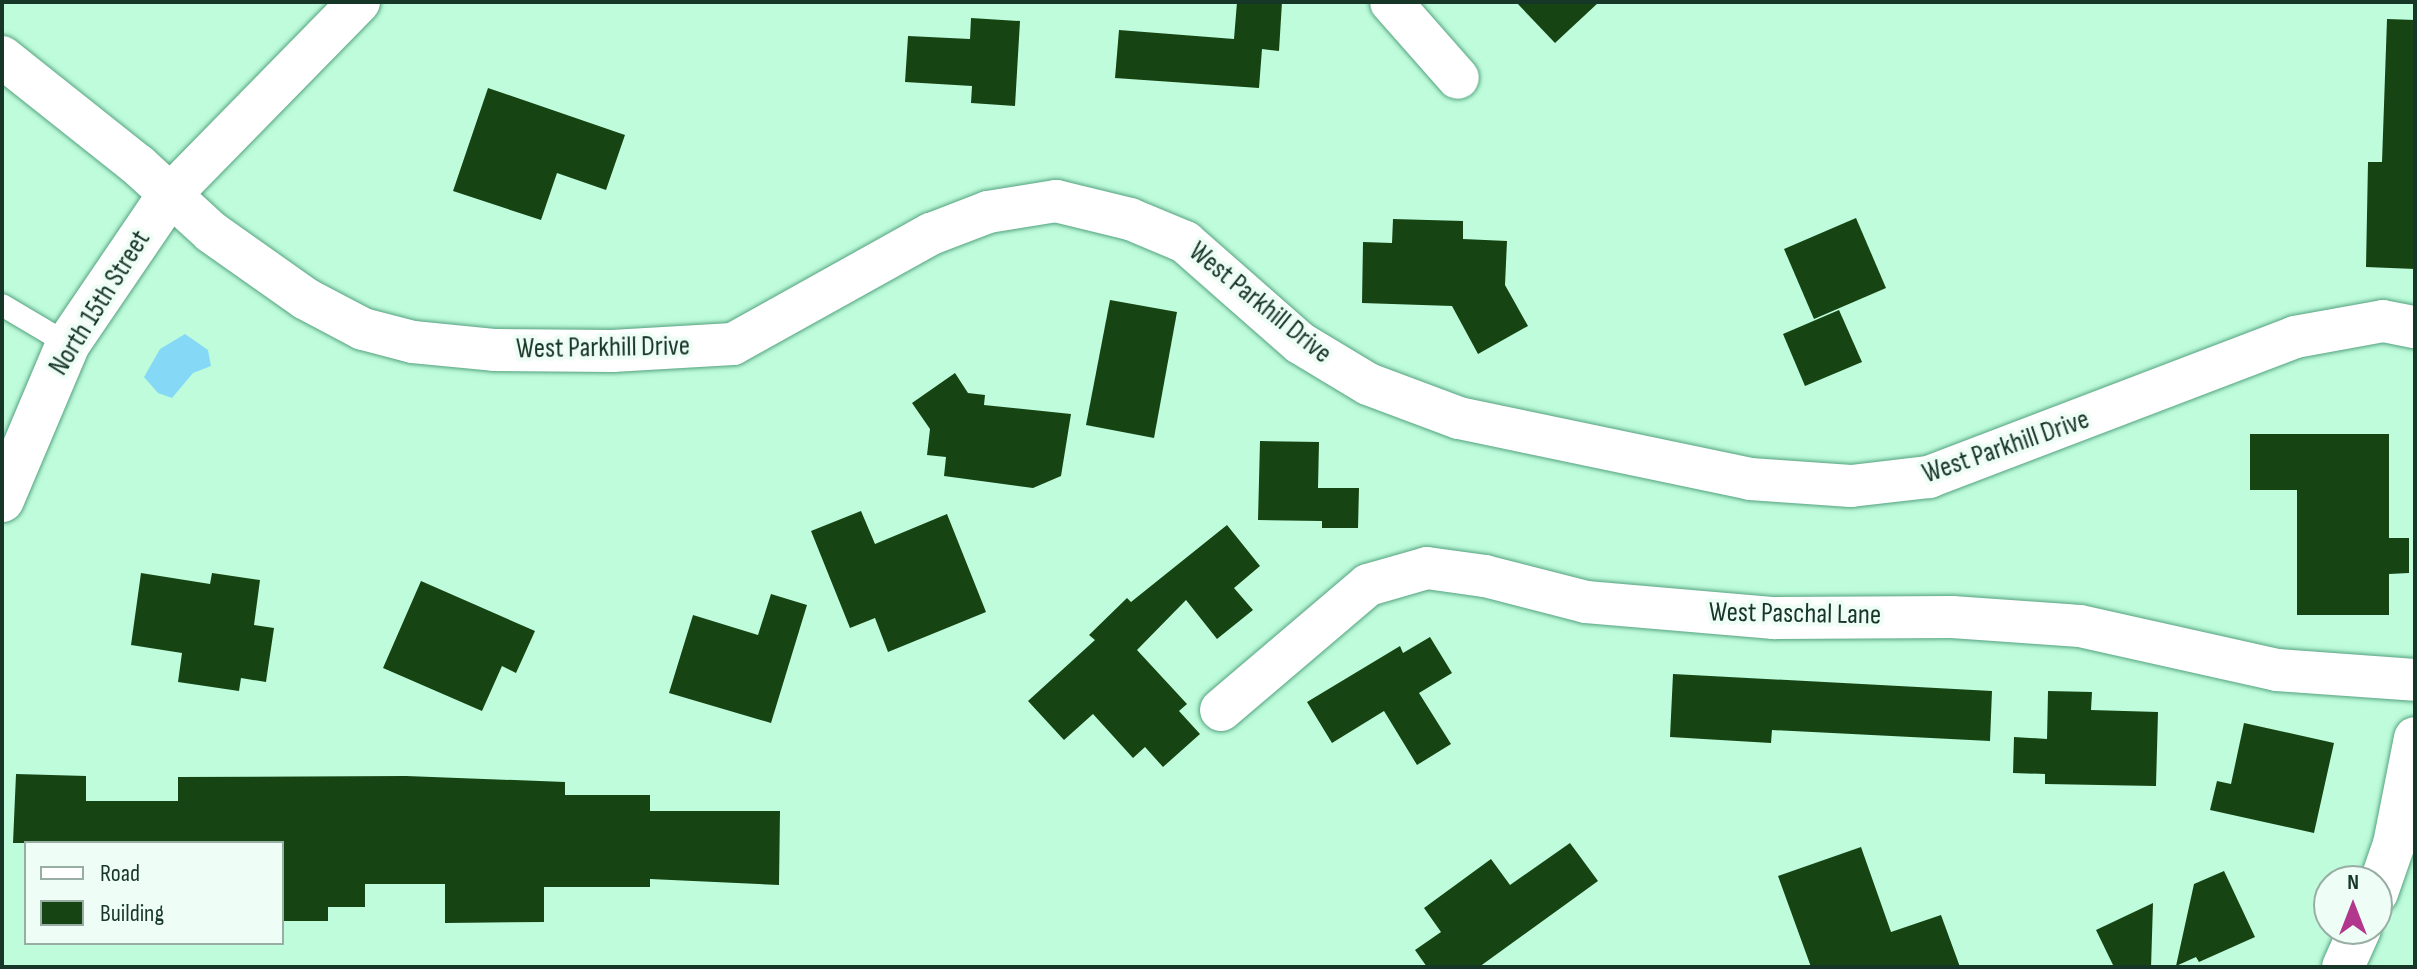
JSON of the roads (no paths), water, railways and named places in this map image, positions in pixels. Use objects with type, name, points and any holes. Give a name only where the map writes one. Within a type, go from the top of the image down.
[{"type":"street","points":[[168,197],[359,2]]},
{"type":"street","points":[[1391,2],[1458,78]]},
{"type":"street","name":"West Parkhill Drive","points":[[2,57],[138,165],[168,197],[306,299],[363,329],[413,342],[494,350],[612,351],[733,344],[931,234],[988,212],[1056,201],[1130,219],[1185,242],[1300,343],[1368,384],[1459,418],[1750,479],[1851,486],[1943,473],[2295,337],[2383,321],[2415,327]]},
{"type":"street","name":"North 15th Street","points":[[2,500],[68,344],[168,197]]},
{"type":"street","name":"West Paschal Lane","points":[[1221,710],[1368,585],[1427,568],[1485,576],[1586,602],[1774,618],[1937,616],[2080,626],[2277,670],[2415,680]]},
{"type":"street","points":[[2387,865],[2394,844],[2415,738]]},
{"type":"street","points":[[2343,967],[2353,945]]},
{"type":"lane","points":[[2,305],[68,344]]},
{"type":"water","points":[[185,334],[208,350],[211,366],[193,373],[172,398],[158,393],[144,377],[160,349]]}]
